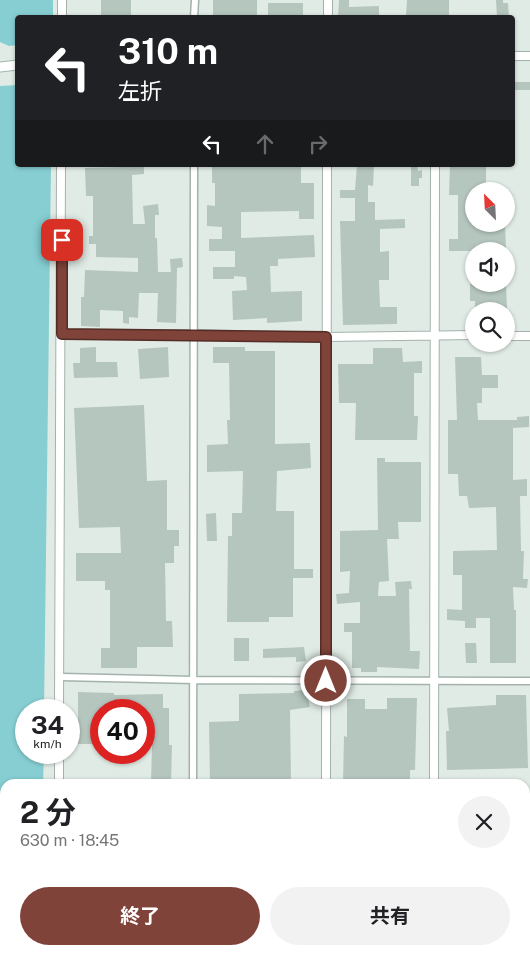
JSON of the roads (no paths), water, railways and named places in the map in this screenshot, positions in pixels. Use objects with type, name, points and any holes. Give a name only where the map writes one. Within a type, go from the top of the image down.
[{"type":"main road","points":[[0,67],[15,65]]},
{"type":"street","points":[[62,0],[62,15]]},
{"type":"street","points":[[194,15],[195,0]]},
{"type":"street","points":[[328,0],[328,15]]},
{"type":"street","points":[[515,56],[530,56]]},
{"type":"street","points":[[60,699],[61,167]]},
{"type":"street","points":[[60,699],[61,167]]},
{"type":"street","points":[[193,779],[194,167]]},
{"type":"street","points":[[326,779],[327,167]]},
{"type":"street","points":[[434,779],[435,167]]},
{"type":"street","points":[[62,334],[195,334],[326,337],[465,335]]},
{"type":"street","points":[[515,336],[530,336]]},
{"type":"street","points":[[61,676],[194,680],[530,681]]},
{"type":"street","points":[[60,764],[60,779]]},
{"type":"water","points":[[0,0],[53,0],[53,15],[15,15],[15,45],[9,46],[0,42]]},
{"type":"water","points":[[15,85],[15,167],[51,167],[44,699],[15,699],[15,764],[44,764],[43,779],[0,779],[0,86]]}]
